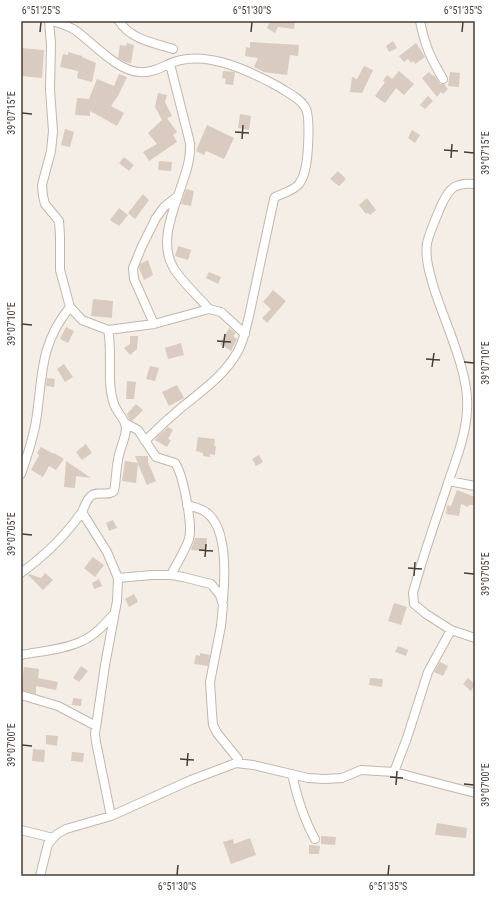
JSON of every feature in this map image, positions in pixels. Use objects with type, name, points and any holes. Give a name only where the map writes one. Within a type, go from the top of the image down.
[{"type":"street","points":[[145,441],[220,374],[232,361],[238,351],[245,334],[274,199],[275,197],[297,186],[302,180],[305,170],[309,121],[307,111],[305,106],[293,96],[230,64],[205,60],[182,59],[148,72],[138,73],[129,70],[103,53],[74,29],[50,21],[50,90],[53,131],[51,151],[42,186],[45,204],[59,221],[60,270],[70,307],[82,320],[108,330],[154,324],[209,309],[221,312],[245,334]]},
{"type":"street","points":[[119,21],[126,30],[139,38],[173,49]]},
{"type":"street","points":[[420,21],[430,57],[443,79]]},
{"type":"street","points":[[167,65],[171,68],[190,143],[191,154],[172,213],[167,237],[169,258],[172,267],[209,309]]},
{"type":"street","points":[[475,184],[458,184],[447,194],[427,243],[427,265],[439,305],[452,337],[463,375],[467,396],[471,402],[462,442],[413,593],[414,604],[418,608],[451,630],[475,638]]},
{"type":"street","points":[[154,324],[134,279],[133,268],[156,218],[164,207],[178,196]]},
{"type":"street","points":[[21,474],[29,452],[36,422],[40,380],[46,350],[61,318],[70,307]]},
{"type":"street","points":[[108,330],[111,390],[113,402],[117,411],[125,422],[138,430],[156,457],[175,462],[177,466],[190,527],[189,539],[171,575]]},
{"type":"street","points":[[21,573],[50,549],[72,526],[82,512],[86,502],[92,495],[110,493],[114,491],[118,460],[126,428],[125,422]]},
{"type":"street","points":[[449,481],[475,486]]},
{"type":"street","points":[[186,505],[203,510],[208,514],[217,528],[223,550],[225,567],[221,626],[210,682],[212,713],[213,725],[217,733],[238,759]]},
{"type":"street","points":[[82,512],[107,552],[118,578],[117,601],[113,615],[96,726],[96,742],[111,816]]},
{"type":"street","points":[[118,578],[171,575],[197,580],[211,584],[220,595],[223,605]]},
{"type":"street","points":[[21,655],[53,649],[82,641],[94,634],[113,615]]},
{"type":"street","points":[[394,772],[407,738],[428,672],[451,630]]},
{"type":"street","points":[[21,695],[58,706],[96,726]]},
{"type":"street","points":[[40,876],[48,844],[57,834],[66,829],[111,816],[191,780],[236,763],[254,765],[308,778],[334,779],[361,770],[394,772],[475,793]]},
{"type":"street","points":[[292,774],[306,824],[315,839]]},
{"type":"street","points":[[21,830],[53,838]]},
{"type":"building","points":[[270,21],[295,21],[294,29],[278,27],[275,33],[267,28]]},
{"type":"building","points":[[393,41],[397,48],[389,52],[386,46]]},
{"type":"building","points":[[250,42],[299,45],[298,56],[290,55],[287,75],[264,72],[254,67],[258,58],[245,56],[246,47],[250,48]]},
{"type":"building","points":[[127,43],[134,45],[131,63],[125,62],[118,58],[120,45],[126,46]]},
{"type":"building","points":[[416,43],[425,57],[415,64],[413,61],[411,63],[408,59],[404,62],[399,56]]},
{"type":"building","points":[[21,48],[44,50],[42,78],[21,76]]},
{"type":"building","points":[[68,52],[82,56],[96,63],[92,82],[77,78],[78,71],[60,67],[63,54],[68,55]]},
{"type":"building","points":[[364,66],[373,70],[362,93],[350,92],[352,77],[357,79]]},
{"type":"building","points":[[223,71],[235,72],[233,85],[225,84],[226,79],[222,78]]},
{"type":"building","points":[[399,71],[414,84],[404,95],[396,88],[385,103],[375,96],[385,82],[383,81],[387,75],[392,79]]},
{"type":"building","points":[[429,72],[433,76],[434,75],[440,84],[444,84],[448,89],[443,94],[441,92],[437,97],[422,78]]},
{"type":"building","points":[[450,72],[460,73],[459,87],[448,86]]},
{"type":"building","points":[[119,74],[127,77],[118,96],[111,106],[124,113],[117,126],[90,111],[90,116],[75,115],[77,98],[89,99],[97,79],[114,86]]},
{"type":"building","points":[[158,93],[167,95],[165,102],[172,116],[167,118],[177,132],[173,135],[177,142],[149,161],[143,152],[157,144],[148,133],[162,120],[155,107]]},
{"type":"building","points":[[428,96],[433,101],[425,109],[420,105]]},
{"type":"building","points":[[240,114],[251,116],[249,130],[238,128]]},
{"type":"building","points":[[207,125],[234,138],[224,159],[206,151],[204,155],[196,151]]},
{"type":"building","points":[[65,129],[74,132],[70,147],[61,145]]},
{"type":"building","points":[[412,130],[420,135],[415,143],[408,138]]},
{"type":"building","points":[[124,157],[134,165],[129,171],[119,163]]},
{"type":"building","points":[[159,161],[172,162],[171,171],[158,170]]},
{"type":"building","points":[[338,171],[346,179],[339,186],[330,179]]},
{"type":"building","points":[[186,189],[194,191],[191,206],[181,204]]},
{"type":"building","points":[[143,194],[149,200],[135,219],[128,213]]},
{"type":"building","points":[[367,198],[376,210],[370,215],[368,213],[366,214],[359,205]]},
{"type":"building","points":[[119,208],[128,215],[119,226],[110,220]]},
{"type":"building","points":[[178,246],[191,250],[188,260],[175,256]]},
{"type":"building","points":[[148,260],[153,275],[144,280],[139,268],[140,264]]},
{"type":"building","points":[[209,272],[221,277],[218,284],[206,278]]},
{"type":"building","points":[[273,290],[286,301],[267,323],[262,318],[271,309],[263,302]]},
{"type":"building","points":[[93,299],[113,301],[112,318],[91,316]]},
{"type":"building","points":[[66,327],[74,331],[68,343],[60,339]]},
{"type":"building","points":[[229,328],[236,333],[233,336],[237,339],[231,351],[220,344]]},
{"type":"building","points":[[130,336],[138,336],[137,349],[130,355],[124,348],[130,344]]},
{"type":"building","points":[[181,343],[184,355],[168,359],[165,348]]},
{"type":"building","points":[[64,364],[73,377],[65,382],[57,369]]},
{"type":"building","points":[[150,366],[159,368],[155,381],[146,379]]},
{"type":"building","points":[[47,378],[55,379],[54,387],[46,386]]},
{"type":"building","points":[[127,381],[136,382],[134,399],[126,399]]},
{"type":"building","points":[[177,385],[184,398],[169,406],[162,392]]},
{"type":"building","points":[[136,404],[143,410],[132,421],[129,419],[127,414]]},
{"type":"building","points":[[168,427],[173,430],[168,439],[171,440],[167,447],[155,440]]},
{"type":"building","points":[[198,437],[215,439],[215,455],[210,454],[210,457],[203,456],[203,453],[196,451]]},
{"type":"building","points":[[86,444],[92,453],[82,460],[76,452]]},
{"type":"building","points":[[41,447],[64,459],[56,470],[49,466],[43,477],[31,470],[39,455],[37,453]]},
{"type":"building","points":[[259,455],[263,462],[256,466],[252,459]]},
{"type":"building","points":[[135,456],[148,456],[148,462],[156,481],[147,485],[138,464],[136,483],[122,481],[125,461],[138,463]]},
{"type":"building","points":[[66,461],[91,478],[76,476],[75,488],[64,487]]},
{"type":"building","points":[[457,490],[475,497],[475,505],[469,505],[468,507],[461,504],[459,516],[446,514],[447,505],[451,506]]},
{"type":"building","points":[[113,520],[117,528],[109,531],[106,523]]},
{"type":"building","points":[[195,538],[207,538],[206,551],[191,550]]},
{"type":"building","points":[[93,557],[104,565],[95,577],[84,568]]},
{"type":"building","points":[[45,573],[53,580],[43,590],[28,575],[41,578]]},
{"type":"building","points":[[99,579],[102,586],[94,589],[92,583]]},
{"type":"building","points":[[134,594],[138,602],[129,607],[125,599]]},
{"type":"building","points":[[394,603],[407,607],[401,625],[388,621]]},
{"type":"building","points":[[398,646],[408,650],[406,656],[395,652]]},
{"type":"building","points":[[200,653],[210,655],[208,666],[194,664],[196,655],[200,656]]},
{"type":"building","points":[[440,662],[448,666],[443,676],[434,672]]},
{"type":"building","points":[[81,666],[88,671],[79,682],[73,678]]},
{"type":"building","points":[[24,667],[39,669],[38,678],[58,682],[56,690],[36,686],[36,694],[21,690]]},
{"type":"building","points":[[370,678],[383,679],[382,687],[369,685]]},
{"type":"building","points":[[468,678],[475,684],[471,691],[463,684]]},
{"type":"building","points":[[73,698],[82,699],[81,706],[72,705]]},
{"type":"building","points":[[46,735],[58,736],[57,746],[46,744]]},
{"type":"building","points":[[33,749],[45,750],[44,762],[32,761]]},
{"type":"building","points":[[72,752],[84,753],[83,762],[71,761]]},
{"type":"building","points":[[437,823],[467,828],[466,838],[435,835]]},
{"type":"building","points":[[321,836],[336,837],[335,845],[321,844]]},
{"type":"building","points":[[250,838],[256,855],[231,864],[223,842],[233,839],[234,844]]},
{"type":"building","points":[[309,845],[320,846],[319,854],[309,854]]}]
